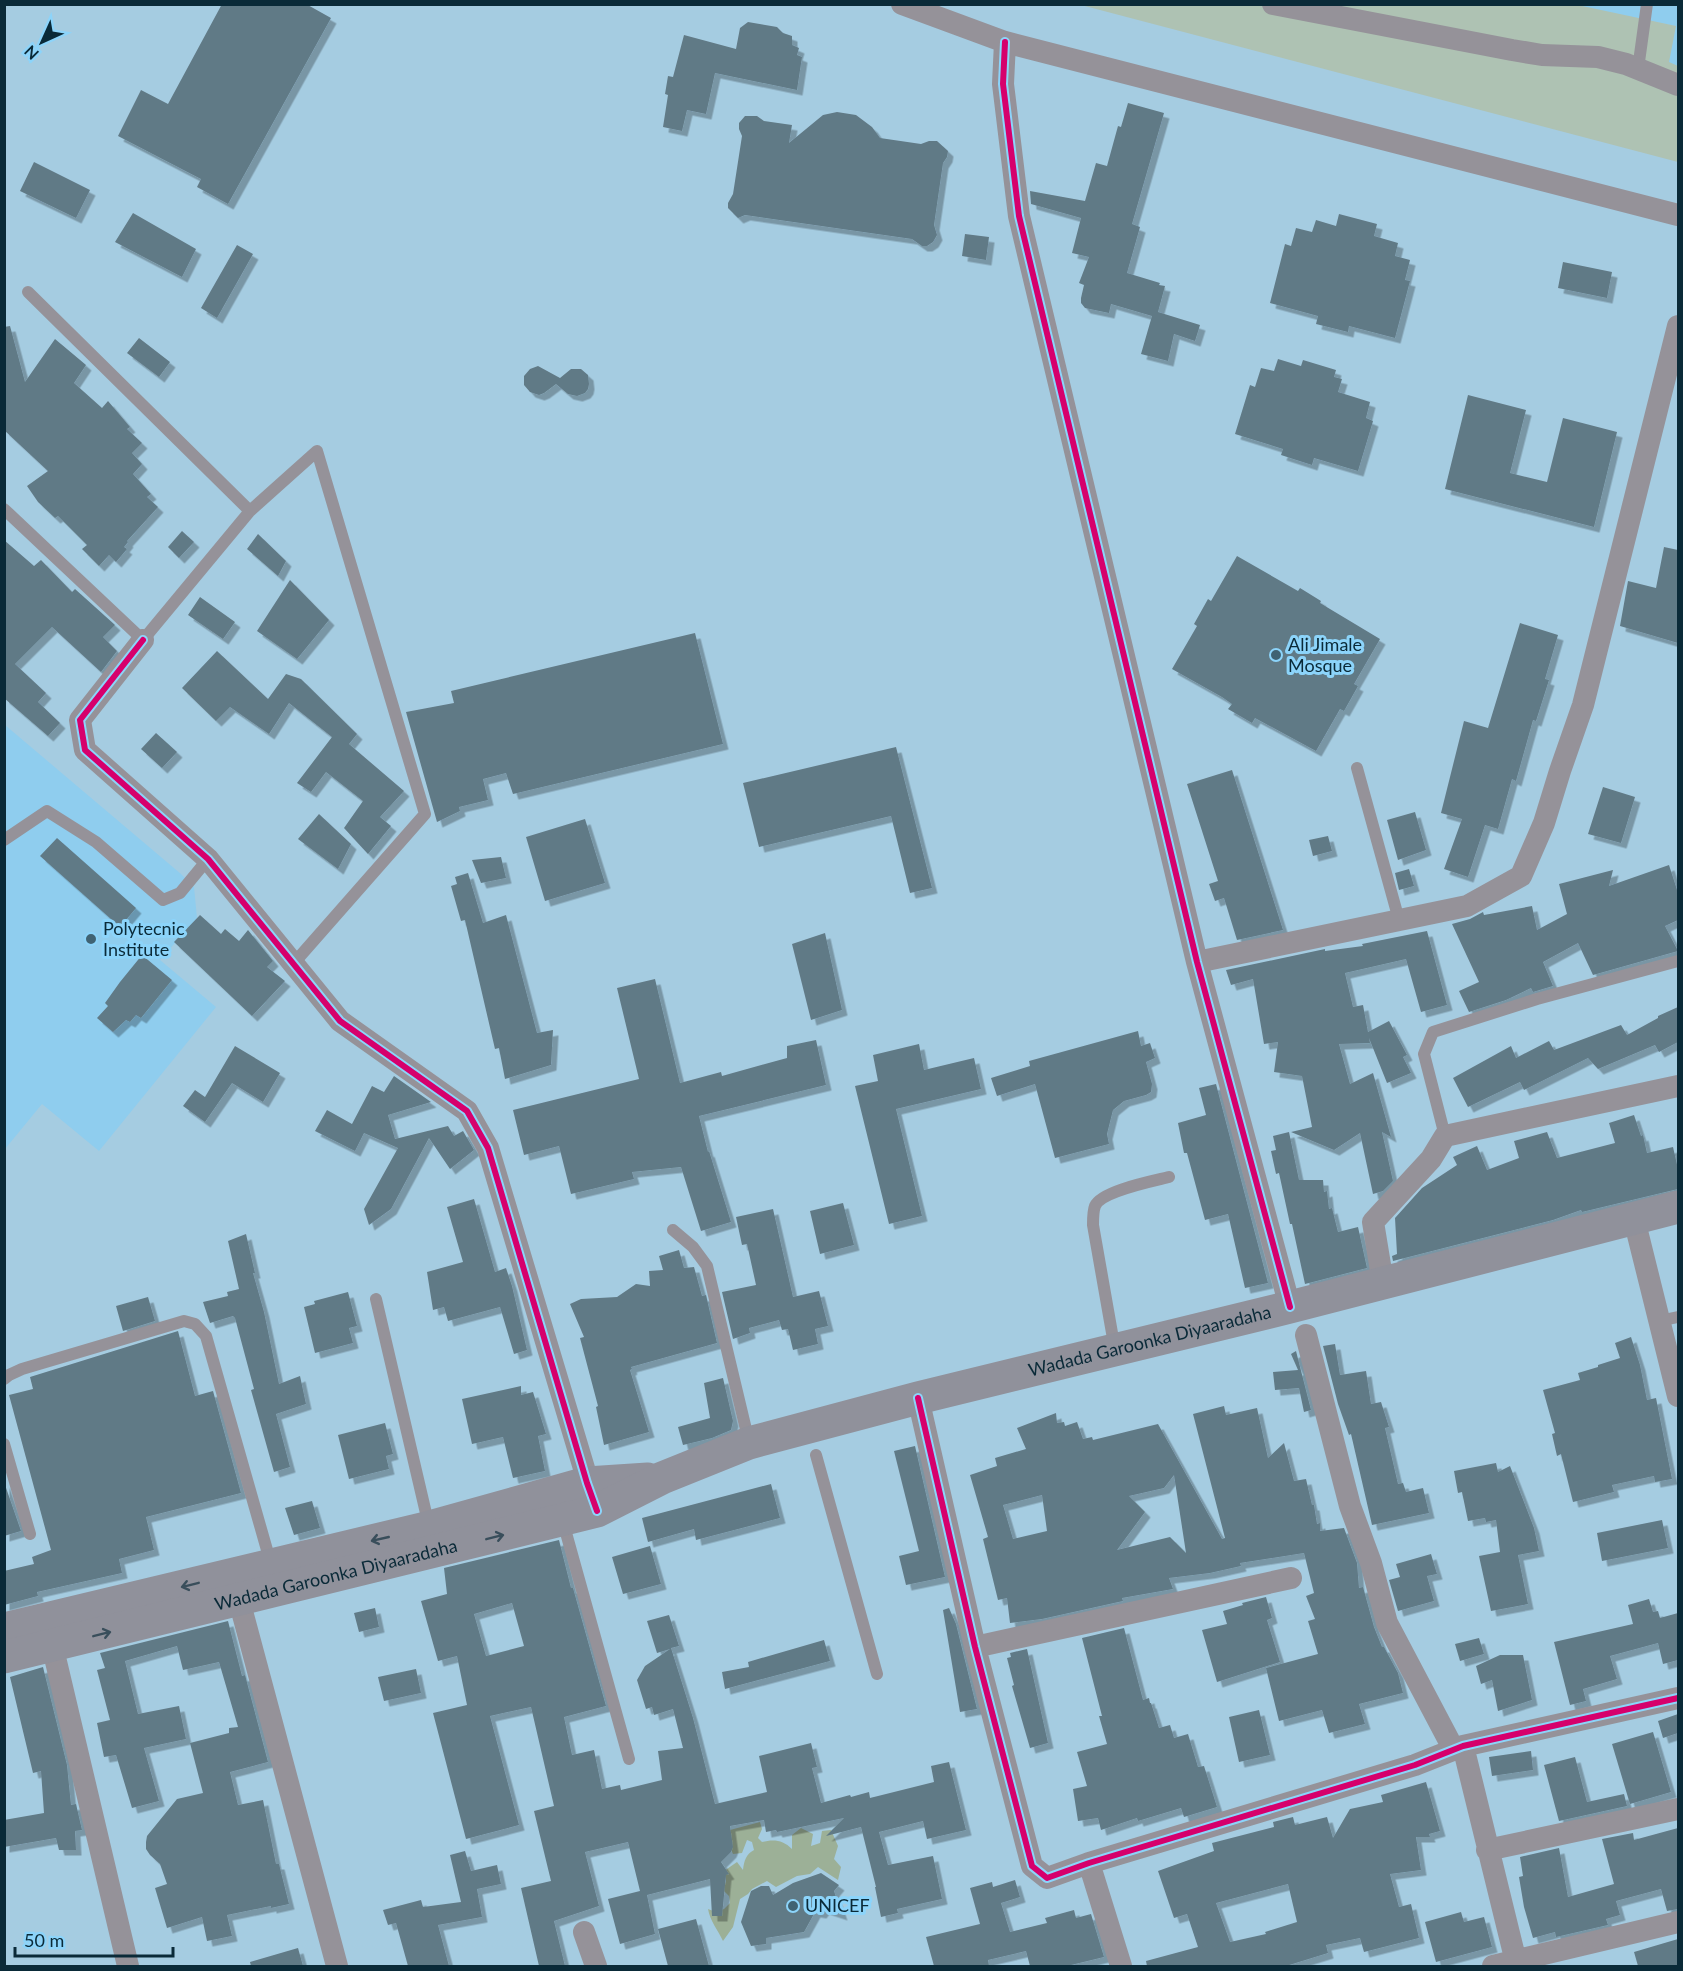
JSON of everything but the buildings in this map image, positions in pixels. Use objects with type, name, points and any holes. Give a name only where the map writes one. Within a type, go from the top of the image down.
[{"type":"main road","name":"Wadada Garoonka Diyaaradaha","points":[[236,1587],[271,1565],[430,1527],[592,1497],[662,1478],[749,1443],[918,1398],[1290,1307],[1678,1208]]},
{"type":"main road","name":"Wadada Garoonka Diyaaradaha","points":[[4,1657],[49,1632],[236,1587],[563,1520],[592,1497]]},
{"type":"main road","name":"Wadada Garoonka Diyaaradaha","points":[[4,1629],[49,1632]]},
{"type":"street","points":[[902,4],[1005,42],[1678,215]]},
{"type":"street","points":[[1274,4],[1542,55],[1598,57],[1626,64],[1678,85]]},
{"type":"street","points":[[1005,42],[1003,84],[1019,216],[1197,962],[1290,1307]]},
{"type":"street","points":[[1197,962],[1467,906],[1521,876],[1544,823],[1583,705],[1678,326]]},
{"type":"street","points":[[143,640],[80,720],[85,750],[208,859],[340,1021],[467,1111],[488,1148],[592,1497]]},
{"type":"street","points":[[1383,1283],[1373,1222],[1431,1159],[1444,1136],[1678,1086]]},
{"type":"street","points":[[1634,1219],[1669,1319],[1678,1396]]},
{"type":"street","points":[[1306,1335],[1350,1506],[1371,1563],[1387,1623],[1458,1748],[1516,1964]]},
{"type":"street","points":[[918,1398],[975,1647],[1032,1866],[1047,1878],[1089,1863],[1415,1765],[1458,1748],[1678,1698]]},
{"type":"street","points":[[975,1647],[1291,1578]]},
{"type":"street","points":[[236,1587],[336,1966]]},
{"type":"street","points":[[49,1632],[128,1966]]},
{"type":"street","points":[[1487,1851],[1678,1809]]},
{"type":"street","points":[[1089,1863],[1117,1966]]},
{"type":"street","points":[[1493,1966],[1516,1964],[1678,1922]]},
{"type":"street","points":[[584,1932],[596,1966]]},
{"type":"lane","points":[[1638,69],[1647,4]]},
{"type":"lane","points":[[28,292],[250,511]]},
{"type":"lane","points":[[4,509],[143,640],[250,511],[317,451],[425,814],[294,963]]},
{"type":"lane","points":[[1357,768],[1399,920]]},
{"type":"lane","points":[[4,840],[46,811],[96,842],[163,900],[180,893],[208,859]]},
{"type":"lane","points":[[1444,1136],[1424,1054],[1433,1032],[1537,999],[1678,961]]},
{"type":"lane","points":[[1115,1350],[1093,1225],[1095,1206],[1100,1200],[1122,1189],[1169,1177]]},
{"type":"lane","points":[[673,1230],[693,1247],[707,1266],[749,1443]]},
{"type":"lane","points":[[376,1299],[430,1527]]},
{"type":"lane","points":[[4,1379],[22,1369],[184,1321],[195,1324],[206,1336],[271,1565]]},
{"type":"lane","points":[[4,1444],[30,1534]]},
{"type":"lane","points":[[816,1455],[877,1674]]},
{"type":"lane","points":[[563,1520],[630,1759]]},
{"type":"shaded area","points":[[1573,5],[1678,5],[1678,66],[1668,63],[1676,26]]},
{"type":"shaded area","name":"Polytecnic Institute","points":[[5,725],[194,887],[197,918],[160,960],[216,1007],[99,1151],[42,1104],[5,1149]]},
{"type":"green space","points":[[1573,4],[1676,26],[1669,62],[1678,66],[1678,162],[1081,5]]},
{"type":"green space","points":[[760,1822],[762,1829],[758,1838],[762,1842],[778,1841],[792,1849],[792,1835],[801,1828],[813,1834],[811,1846],[820,1843],[822,1831],[831,1830],[838,1846],[834,1859],[841,1867],[838,1880],[818,1867],[810,1874],[797,1876],[776,1887],[767,1881],[740,1899],[733,1927],[723,1941],[708,1909],[716,1912],[724,1909],[730,1903],[729,1896],[723,1890],[726,1881],[724,1871],[737,1862],[743,1870],[746,1858],[754,1850],[752,1842],[747,1840],[742,1853],[733,1854],[729,1845],[730,1830]]},
{"type":"cycle path","points":[[1005,42],[1003,84],[1019,216],[1197,962],[1290,1307]]},
{"type":"cycle path","points":[[143,640],[80,720],[85,750],[208,859],[340,1021],[467,1111],[488,1148],[597,1511]]},
{"type":"cycle path","points":[[918,1398],[975,1647],[1032,1866],[1047,1878],[1089,1863],[1415,1765],[1463,1746],[1678,1698]]},
{"type":"place","name":"Ali Jimale Mosque","points":[[1276,655]]},
{"type":"place","name":"Polytecnic Institute","points":[[91,939]]},
{"type":"place","name":"UNICEF","points":[[793,1906]]}]
